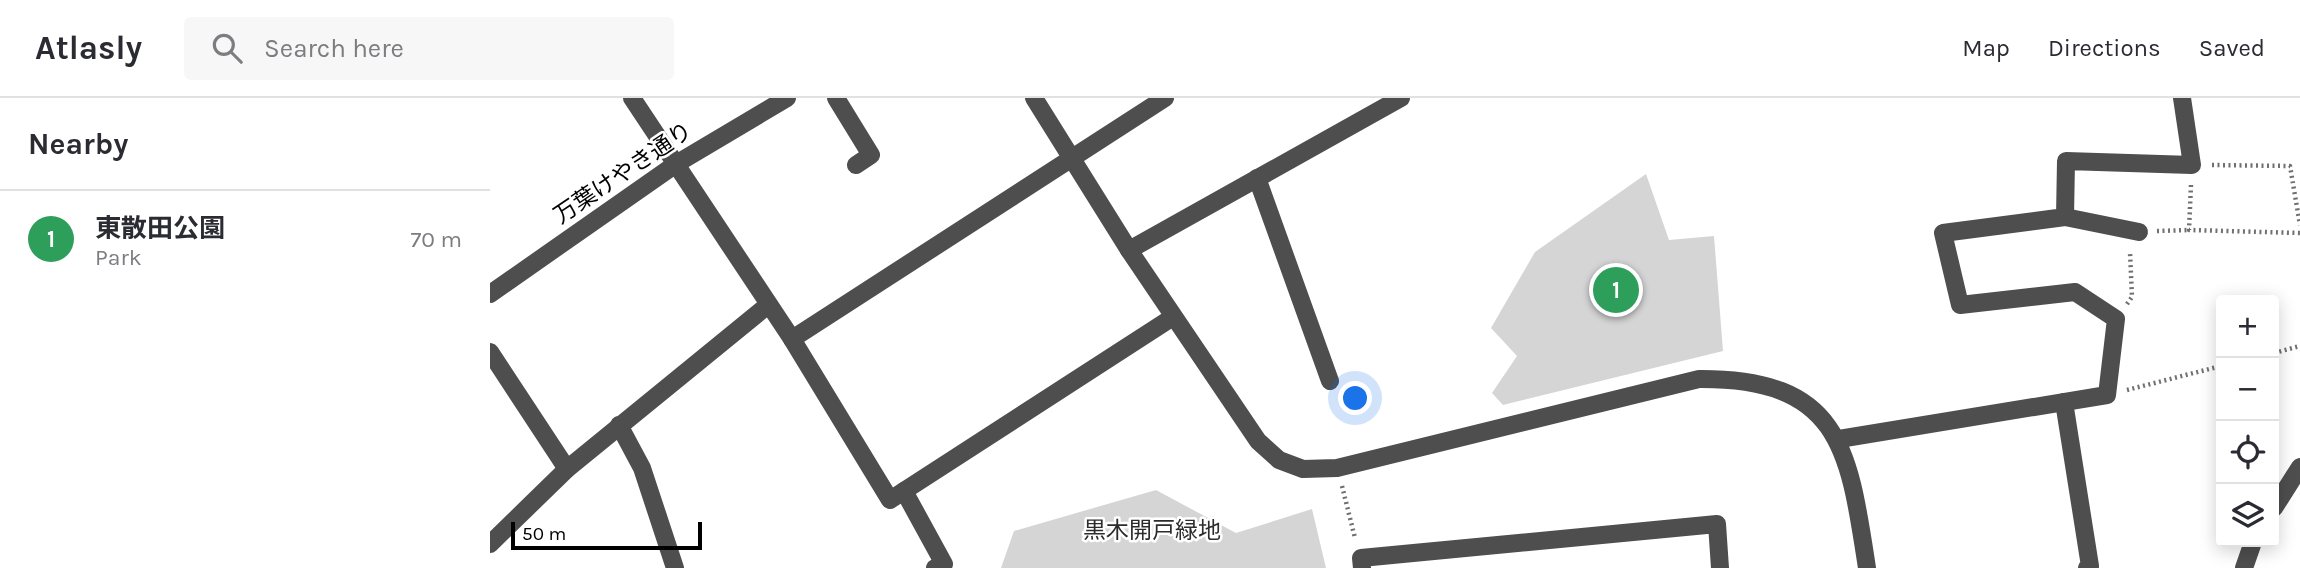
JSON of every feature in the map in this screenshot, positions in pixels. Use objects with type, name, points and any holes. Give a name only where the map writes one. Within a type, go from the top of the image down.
[{"type":"street","points":[[632,98],[792,339],[890,500],[1173,317]]},
{"type":"street","name":"万葉けやき通り","points":[[490,294],[676,164],[786,98]]},
{"type":"street","points":[[836,98],[871,155],[856,165]]},
{"type":"street","points":[[1034,98],[1173,317],[1258,441],[1279,460],[1303,469],[1337,468],[1699,379],[1741,379],[1773,386],[1803,402],[1839,439],[1856,494],[1867,568]]},
{"type":"street","points":[[792,339],[1165,98]]},
{"type":"street","points":[[1129,250],[1401,98]]},
{"type":"street","points":[[2065,217],[2066,161],[2192,165],[2182,98]]},
{"type":"street","points":[[1257,178],[1330,381]]},
{"type":"street","points":[[1839,439],[2106,395],[2116,319],[2076,292],[1960,304],[1943,233],[2065,217],[2134,231]]},
{"type":"street","points":[[490,544],[566,469],[768,305]]},
{"type":"street","points":[[490,352],[566,469]]},
{"type":"street","points":[[2064,402],[2090,566],[2087,568]]},
{"type":"street","points":[[619,425],[642,468],[675,568]]},
{"type":"street","points":[[2279,500],[2300,467]]},
{"type":"street","points":[[904,491],[944,564],[935,568]]},
{"type":"street","points":[[1362,563],[1717,524],[1720,568]]},
{"type":"street","points":[[2244,568],[2251,547]]},
{"type":"path","points":[[2189,230],[2192,165],[2290,166],[2300,225]]},
{"type":"path","points":[[2116,319],[2132,297],[2134,231],[2300,233]]},
{"type":"path","points":[[2279,352],[2300,346]]},
{"type":"path","points":[[2106,395],[2216,367]]},
{"type":"path","points":[[1337,468],[1362,563]]},
{"type":"green space","points":[[1646,174],[1669,240],[1714,236],[1723,351],[1503,405],[1492,393],[1517,356],[1491,328],[1535,252]]},
{"type":"green space","name":"黒木開戸緑地","points":[[1156,490],[1236,533],[1312,509],[1326,568],[1001,568],[1014,531]]},
{"type":"place","name":"東散田公園","points":[[1616,290]]}]
